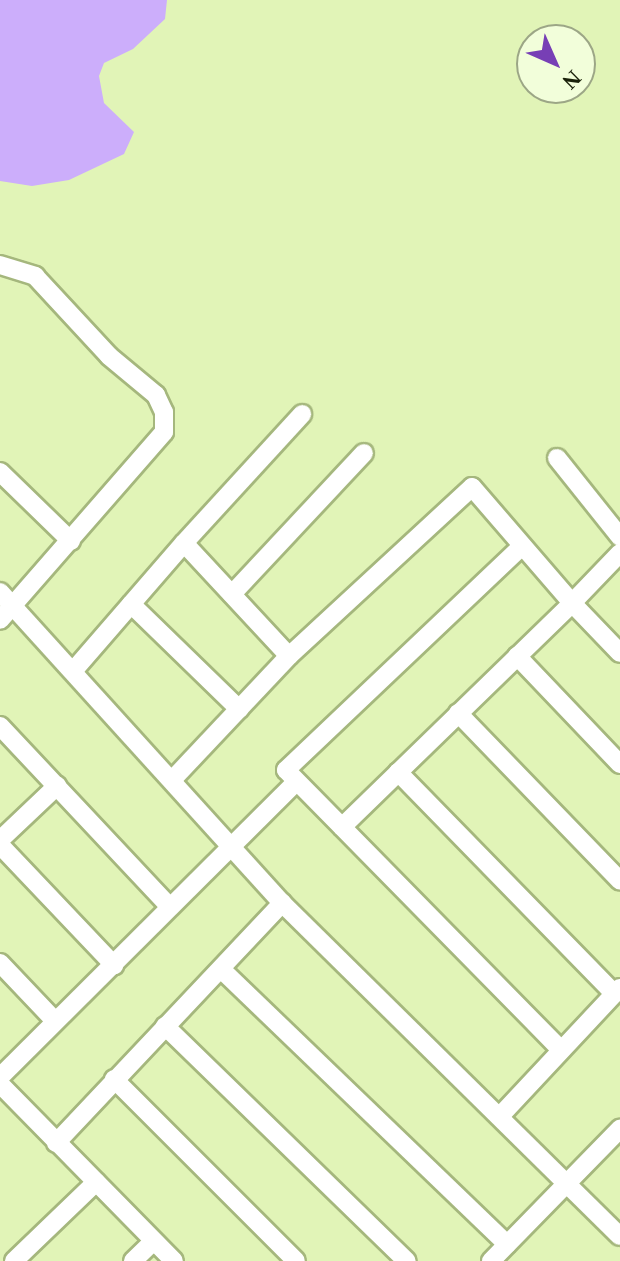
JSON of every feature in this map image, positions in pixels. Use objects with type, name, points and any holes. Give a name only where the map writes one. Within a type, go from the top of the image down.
[{"type":"street","points":[[0,265],[35,276],[109,356],[156,395],[164,412],[164,432],[16,606],[0,620]]},
{"type":"street","points":[[74,670],[302,414]]},
{"type":"street","points":[[232,594],[364,453]]},
{"type":"street","points":[[557,458],[620,537]]},
{"type":"street","points":[[0,472],[71,541]]},
{"type":"street","points":[[172,780],[289,656],[472,487],[521,547],[620,653]]},
{"type":"street","points":[[184,543],[289,656]]},
{"type":"street","points":[[521,547],[286,770],[561,1050]]},
{"type":"street","points":[[342,827],[620,553]]},
{"type":"street","points":[[0,592],[16,606],[282,903],[501,1115],[620,1236]]},
{"type":"street","points":[[131,604],[239,709]]},
{"type":"street","points":[[517,656],[620,764]]},
{"type":"street","points":[[458,713],[620,881]]},
{"type":"street","points":[[0,726],[168,905]]},
{"type":"street","points":[[398,772],[617,991],[501,1115]]},
{"type":"street","points":[[0,1077],[114,965],[168,905],[296,782]]},
{"type":"street","points":[[57,786],[0,842],[114,965]]},
{"type":"street","points":[[56,1143],[282,903]]},
{"type":"street","points":[[0,963],[55,1021]]},
{"type":"street","points":[[221,969],[507,1244]]},
{"type":"street","points":[[165,1026],[407,1261]]},
{"type":"street","points":[[114,1079],[296,1261]]},
{"type":"street","points":[[0,1084],[174,1261]]},
{"type":"street","points":[[491,1261],[620,1129]]},
{"type":"street","points":[[14,1261],[96,1182]]},
{"type":"street","points":[[133,1261],[153,1242]]},
{"type":"shaded area","points":[[0,0],[167,0],[165,19],[133,49],[104,63],[99,76],[104,103],[134,132],[124,154],[69,180],[32,186],[0,181]]}]
